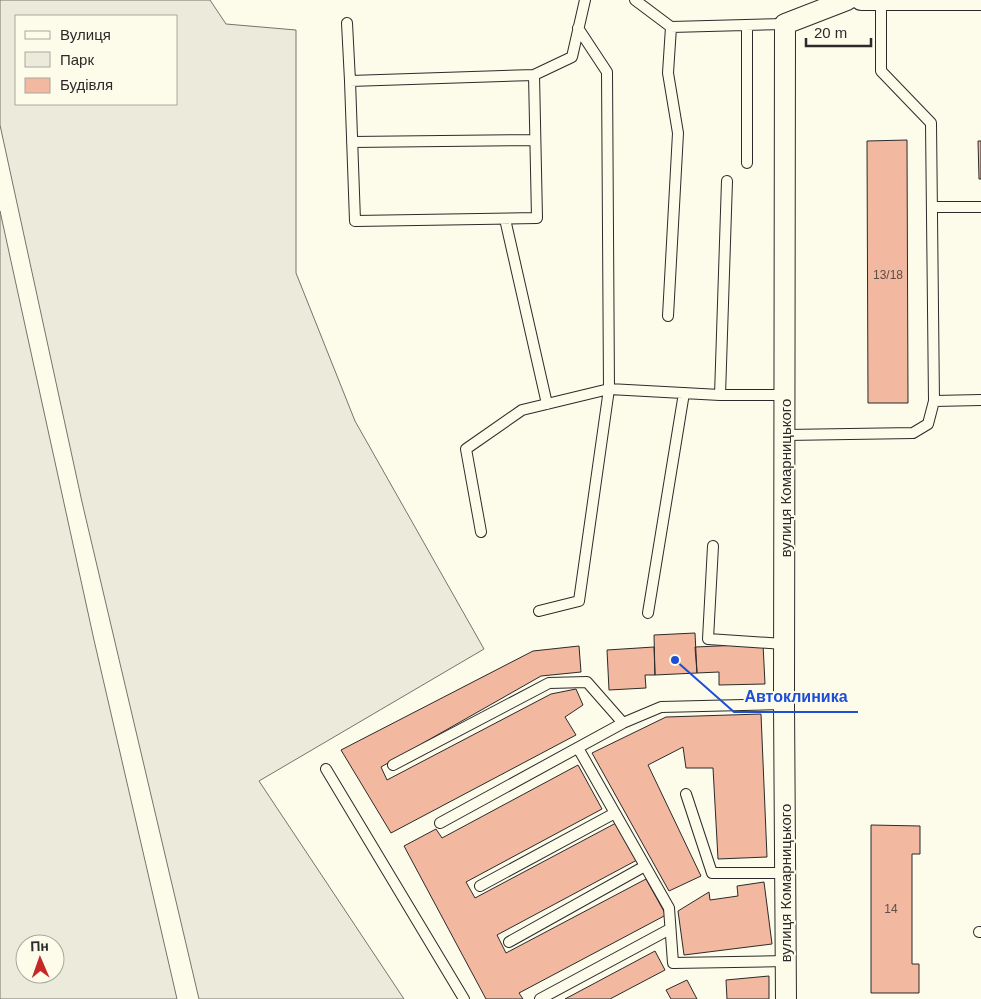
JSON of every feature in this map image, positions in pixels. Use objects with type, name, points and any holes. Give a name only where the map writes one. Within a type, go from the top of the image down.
[{"type":"street","points":[[785,24],[847,0]]},
{"type":"street","points":[[861,0],[981,0]]},
{"type":"street","name":"вулиця Комарницького","points":[[785,24],[786,435],[784,704],[786,999]]},
{"type":"lane","points":[[350,81],[534,76],[572,57],[585,0]]},
{"type":"lane","points":[[635,0],[671,27],[785,24]]},
{"type":"lane","points":[[786,435],[913,432],[928,424],[934,401],[931,123],[881,71],[881,0]]},
{"type":"lane","points":[[347,23],[355,222],[537,218],[534,76]]},
{"type":"lane","points":[[747,26],[747,163]]},
{"type":"lane","points":[[668,316],[678,132],[668,73],[671,27]]},
{"type":"lane","points":[[540,611],[579,601],[609,389],[607,72],[578,28]]},
{"type":"lane","points":[[352,142],[535,140]]},
{"type":"lane","points":[[720,395],[727,181]]},
{"type":"lane","points":[[932,207],[981,207]]},
{"type":"lane","points":[[505,219],[547,404]]},
{"type":"lane","points":[[481,532],[466,448],[522,410],[609,389],[720,395],[786,394]]},
{"type":"lane","points":[[648,613],[684,393]]},
{"type":"lane","points":[[934,401],[981,400]]},
{"type":"lane","points":[[713,546],[708,639],[784,644]]},
{"type":"lane","points":[[393,765],[549,683],[587,682],[623,723]]},
{"type":"lane","points":[[440,823],[623,723],[661,708],[784,704]]},
{"type":"lane","points":[[578,748],[669,908],[673,963],[786,960]]},
{"type":"lane","points":[[326,769],[464,999]]},
{"type":"lane","points":[[686,794],[712,873],[785,873]]},
{"type":"lane","points":[[480,886],[615,813]]},
{"type":"lane","points":[[509,942],[645,866]]},
{"type":"lane","points":[[540,999],[670,929]]},
{"type":"green space","points":[[0,0],[210,0],[226,24],[296,30],[296,273],[355,421],[484,649],[259,781],[404,999],[199,999],[82,502],[0,125]]},
{"type":"green space","points":[[0,211],[94,640],[177,999],[0,999]]},
{"type":"building","points":[[907,140],[908,403],[868,403],[867,141]]},
{"type":"building","points":[[978,141],[981,141],[981,179],[979,179]]},
{"type":"building","points":[[695,633],[697,673],[655,675],[654,635]]},
{"type":"building","points":[[763,644],[765,684],[719,685],[719,672],[697,673],[695,647]]},
{"type":"building","points":[[579,646],[581,672],[541,676],[381,767],[387,780],[551,694],[576,689],[583,705],[565,717],[576,735],[391,833],[341,750],[533,651]]},
{"type":"building","points":[[654,647],[655,675],[645,675],[646,688],[609,690],[607,650]]},
{"type":"building","points":[[761,714],[767,857],[718,859],[713,768],[686,768],[683,747],[648,765],[701,876],[669,891],[592,753],[666,717]]},
{"type":"building","points":[[578,765],[602,809],[466,882],[475,898],[616,823],[637,860],[497,935],[506,953],[646,879],[666,915],[519,993],[523,999],[486,999],[404,846],[436,829],[442,838]]},
{"type":"building","points":[[871,825],[920,826],[920,854],[912,854],[912,964],[919,964],[919,993],[871,993]]},
{"type":"building","points":[[764,882],[772,944],[684,955],[678,911],[709,892],[710,900],[738,896],[737,886]]},
{"type":"building","points":[[655,951],[665,970],[610,999],[565,999]]},
{"type":"building","points":[[769,976],[769,999],[727,999],[726,980]]},
{"type":"building","points":[[687,980],[697,999],[671,999],[666,990]]},
{"type":"place","name":"Автоклиника","points":[[675,660]]}]
